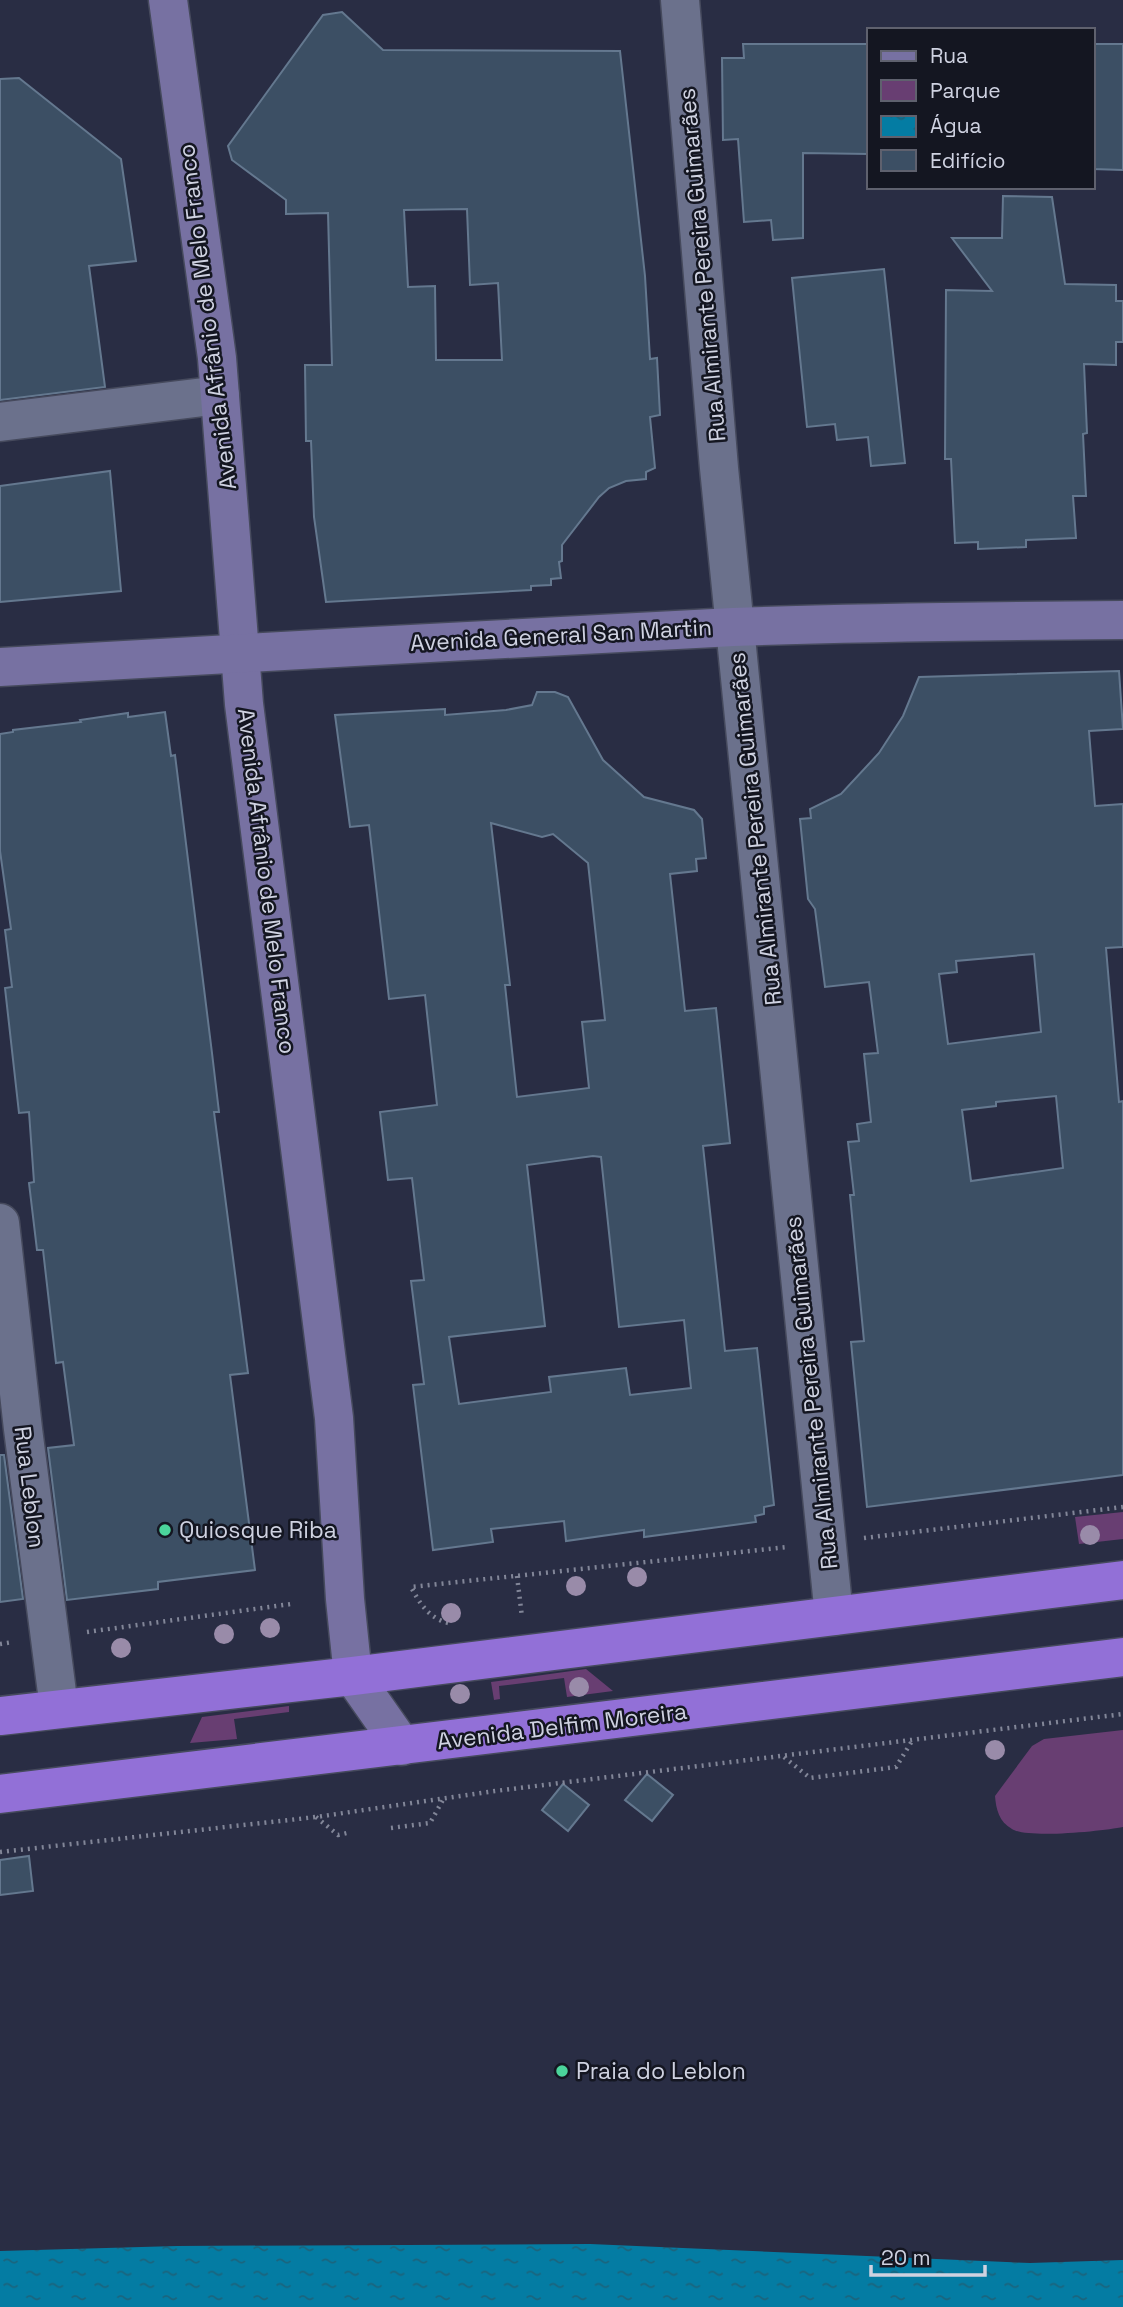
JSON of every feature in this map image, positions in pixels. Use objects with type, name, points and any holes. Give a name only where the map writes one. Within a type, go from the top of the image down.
[{"type":"highway","points":[[0,1716],[353,1676],[1123,1580]]},
{"type":"highway","name":"Avenida Delfim Moreira","points":[[0,1794],[1123,1657]]},
{"type":"street","name":"Avenida Afrânio de Melo Franco","points":[[168,0],[220,395],[244,704],[334,1418],[345,1599],[353,1676],[402,1746]]},
{"type":"street","name":"Rua Almirante Pereira Guimarães","points":[[680,0],[735,627],[834,1616]]},
{"type":"street","points":[[0,422],[220,395]]},
{"type":"street","name":"Avenida General San Martin","points":[[0,667],[355,645],[735,627],[888,622],[1123,620]]},
{"type":"street","name":"Rua Leblon","points":[[0,1223],[59,1708]]},
{"type":"path","points":[[860,1538],[1123,1507]]},
{"type":"path","points":[[453,1625],[437,1620],[421,1606],[411,1587],[798,1546]]},
{"type":"path","points":[[510,1619],[522,1618],[517,1576]]},
{"type":"path","points":[[82,1633],[291,1604]]},
{"type":"path","points":[[0,1852],[316,1817],[444,1798],[1123,1714]]},
{"type":"path","points":[[784,1757],[810,1778],[863,1772],[897,1767],[913,1740]]},
{"type":"path","points":[[391,1828],[430,1823],[444,1798]]},
{"type":"path","points":[[316,1817],[338,1835],[347,1833]]},
{"type":"green space","points":[[1123,1512],[1123,1539],[1079,1544],[1075,1517]]},
{"type":"green space","points":[[586,1669],[613,1691],[567,1697],[564,1678],[499,1686],[500,1699],[494,1700],[491,1682]]},
{"type":"green space","points":[[289,1706],[289,1712],[234,1719],[237,1739],[190,1743],[202,1717]]},
{"type":"green space","points":[[1123,1730],[1123,1827],[1048,1834],[1020,1832],[1004,1823],[997,1810],[995,1796],[1032,1746],[1044,1739]]},
{"type":"water","points":[[590,2244],[1030,2263],[1123,2260],[1123,2307],[0,2307],[0,2251],[177,2246]]},
{"type":"building","points":[[342,12],[383,50],[620,51],[645,276],[650,359],[657,358],[660,415],[650,417],[655,468],[646,472],[646,479],[626,481],[609,488],[599,497],[562,545],[562,561],[559,562],[561,578],[551,579],[551,585],[531,586],[531,590],[326,602],[314,517],[311,441],[306,441],[305,365],[332,365],[328,213],[286,214],[286,200],[232,160],[228,146],[323,15]],"holes":[[[467,209],[470,285],[498,283],[502,360],[436,360],[435,286],[408,287],[404,210]]]},
{"type":"building","points":[[743,44],[867,44],[867,154],[803,153],[803,238],[773,240],[771,220],[744,222],[738,139],[723,140],[722,58],[744,58]]},
{"type":"building","points":[[1095,44],[1123,44],[1123,170],[1095,169]]},
{"type":"building","points":[[19,78],[121,159],[136,261],[89,266],[105,387],[0,400],[0,79]]},
{"type":"building","points":[[1003,196],[1052,197],[1065,284],[1116,285],[1116,301],[1123,301],[1123,342],[1116,342],[1116,365],[1084,364],[1086,496],[1073,496],[1076,538],[1026,540],[1026,547],[978,549],[978,542],[955,543],[951,459],[945,459],[946,290],[992,291],[952,238],[1002,238]]},
{"type":"building","points":[[884,269],[905,463],[871,466],[868,437],[837,440],[835,424],[807,427],[792,278]]},
{"type":"building","points":[[110,471],[121,591],[0,602],[0,486]]},
{"type":"building","points":[[1119,671],[1123,729],[1089,731],[1095,806],[1123,804],[1123,947],[1106,948],[1119,1102],[1123,1101],[1123,1475],[867,1507],[851,1342],[864,1341],[850,1195],[854,1195],[848,1142],[859,1141],[857,1124],[871,1122],[864,1054],[878,1053],[869,982],[825,987],[815,909],[808,899],[800,819],[811,818],[810,809],[841,794],[879,753],[903,716],[919,677]],"holes":[[[1034,954],[1041,1032],[948,1044],[939,974],[957,972],[956,961]],[[1056,1096],[1063,1168],[971,1181],[962,1110],[996,1106],[996,1102]]]},
{"type":"building","points":[[537,692],[555,692],[568,697],[603,760],[644,797],[694,810],[702,819],[706,858],[696,859],[697,871],[670,874],[685,1011],[716,1008],[730,1143],[703,1146],[725,1351],[757,1348],[774,1505],[764,1507],[764,1514],[755,1516],[756,1522],[644,1537],[644,1530],[566,1541],[564,1521],[491,1529],[493,1542],[433,1550],[413,1385],[424,1384],[411,1281],[424,1280],[412,1178],[388,1180],[380,1112],[437,1105],[425,995],[389,999],[369,825],[350,827],[335,715],[445,709],[445,715],[532,705]],"holes":[[[491,823],[542,837],[553,834],[588,863],[605,1020],[582,1022],[589,1088],[517,1097],[505,985],[510,985]],[[601,1157],[619,1327],[684,1320],[691,1388],[630,1395],[626,1368],[549,1377],[551,1392],[459,1404],[449,1337],[545,1326],[527,1165]]]},
{"type":"building","points":[[165,712],[171,756],[175,755],[219,1112],[214,1112],[248,1373],[230,1375],[255,1570],[158,1582],[158,1589],[67,1600],[48,1448],[74,1445],[63,1362],[56,1363],[43,1250],[37,1250],[29,1183],[34,1182],[29,1112],[19,1113],[5,988],[12,987],[5,930],[11,929],[0,851],[0,734],[128,713],[128,717]]},
{"type":"building","points":[[0,1455],[4,1455],[23,1599],[0,1602]]},
{"type":"building","points":[[647,1774],[673,1795],[652,1821],[625,1800]]},
{"type":"building","points":[[563,1784],[589,1805],[568,1831],[542,1810]]},
{"type":"building","points":[[29,1856],[33,1891],[0,1895],[0,1860]]},
{"type":"place","name":"Quiosque Riba","points":[[165,1530]]},
{"type":"place","name":"Praia do Leblon","points":[[562,2071]]}]
